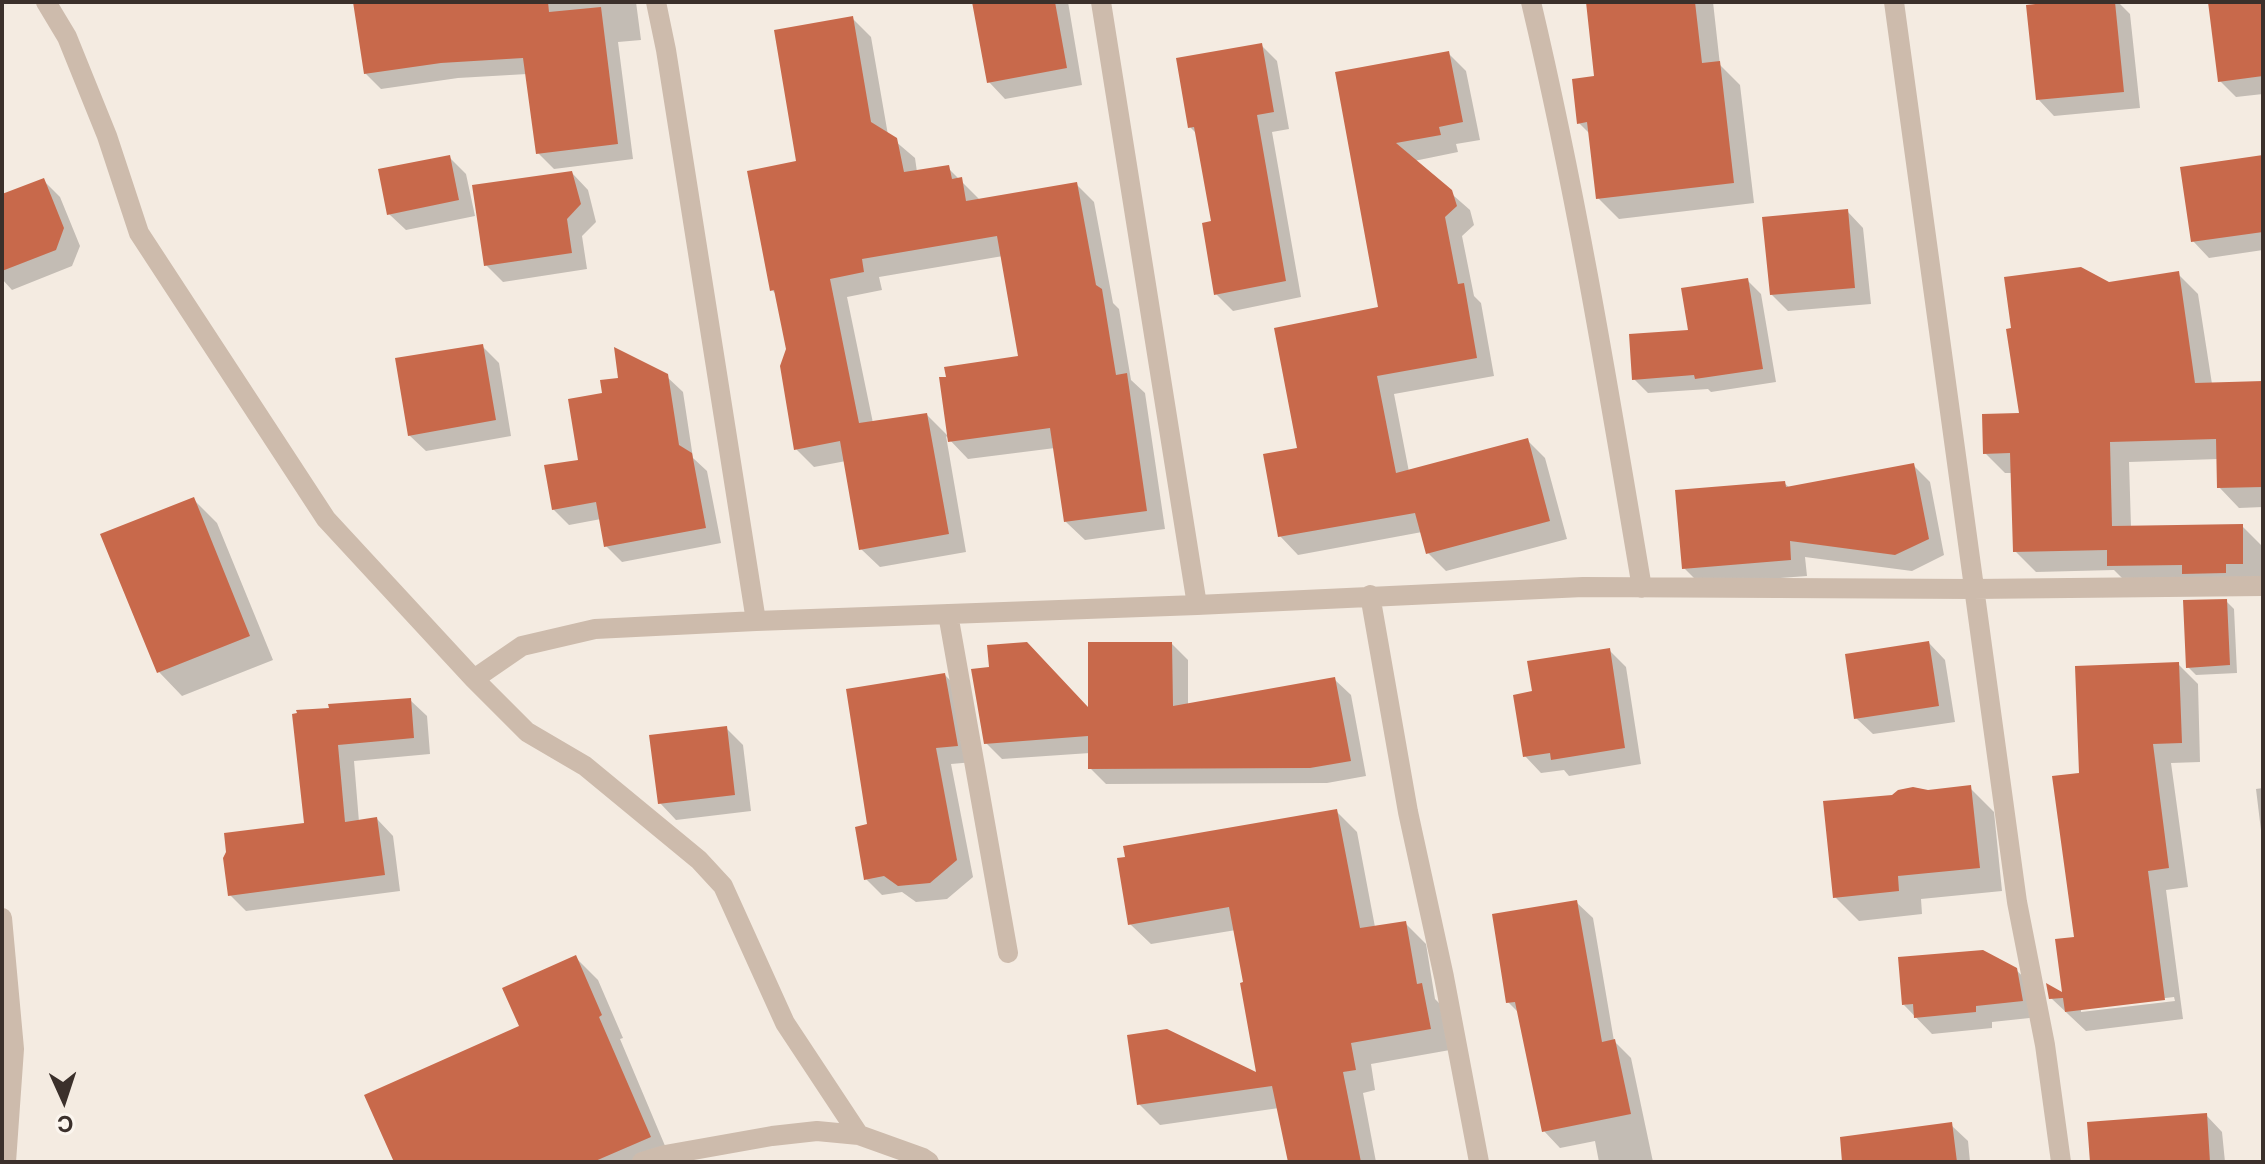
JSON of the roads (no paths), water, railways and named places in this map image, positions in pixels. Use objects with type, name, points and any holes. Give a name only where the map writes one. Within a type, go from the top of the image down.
[{"type":"street","points":[[46,2],[67,37],[107,136],[139,233],[326,519],[527,732],[585,766],[699,860],[723,886],[785,1023],[859,1135]]},
{"type":"street","points":[[656,2],[707,302],[756,621]]},
{"type":"street","points":[[1101,2],[1197,605]]},
{"type":"street","points":[[1531,2],[1590,281],[1642,588]]},
{"type":"street","points":[[1894,2],[2017,902],[2045,1045],[2061,1162]]},
{"type":"street","points":[[474,679],[522,646],[595,629],[1583,587],[1973,589],[2263,586]]},
{"type":"street","points":[[1370,595],[1408,812],[1444,977],[1479,1162]]},
{"type":"street","points":[[948,614],[1008,953]]},
{"type":"street","points":[[2,918],[14,1049],[6,1162]]},
{"type":"street","points":[[642,1162],[772,1136],[817,1131],[859,1135],[929,1162]]}]
